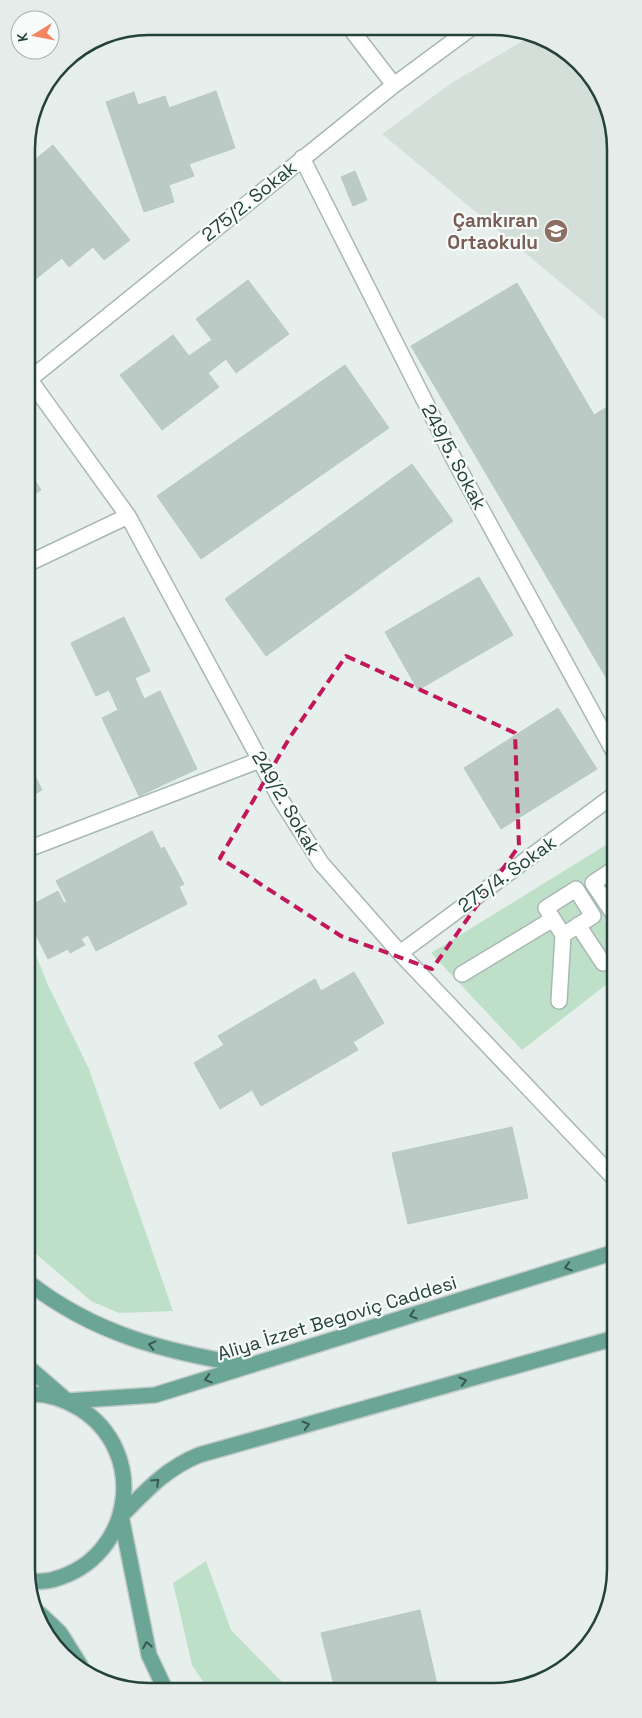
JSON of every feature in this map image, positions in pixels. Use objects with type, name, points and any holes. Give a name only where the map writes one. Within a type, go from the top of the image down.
[{"type":"main road","name":"Aliya İzzet Begoviç Caddesi","points":[[67,1401],[156,1395],[607,1254]]},
{"type":"main road","points":[[35,1287],[70,1312],[123,1336],[196,1356],[251,1365]]},
{"type":"main road","points":[[36,1581],[55,1579],[84,1566],[106,1544],[121,1516],[165,1473],[181,1462],[199,1455],[607,1340]]},
{"type":"main road","points":[[35,1373],[67,1401],[91,1415],[109,1436],[120,1461],[125,1488],[121,1516],[149,1656],[162,1683]]},
{"type":"main road","points":[[35,1394],[67,1401]]},
{"type":"main road","points":[[48,1622],[60,1633],[71,1651]]},
{"type":"street","points":[[355,35],[394,85]]},
{"type":"street","name":"275/2. Sokak","points":[[35,372],[394,85],[462,35]]},
{"type":"street","name":"249/5. Sokak","points":[[302,158],[457,465],[607,739]]},
{"type":"street","name":"249/2. Sokak","points":[[35,388],[128,516],[279,797],[321,863],[400,953],[607,1171]]},
{"type":"street","points":[[35,560],[128,516]]},
{"type":"street","points":[[35,845],[260,760]]},
{"type":"street","name":"275/4. Sokak","points":[[400,953],[607,800]]},
{"type":"street","points":[[607,874],[593,883],[607,905]]},
{"type":"street","points":[[559,1001],[563,935],[546,908],[556,894],[576,889],[593,916],[563,935]]},
{"type":"street","points":[[583,900],[598,891]]},
{"type":"street","points":[[462,974],[553,918]]},
{"type":"street","points":[[578,925],[603,963]]},
{"type":"highlighted area","points":[[346,656],[515,733],[519,846],[432,969],[341,936],[220,858],[290,737]]},
{"type":"shaded area","name":"Çamkıran Ortaokulu","points":[[525,40],[543,47],[568,63],[592,92],[601,113],[607,142],[607,321],[382,134],[453,82]]},
{"type":"green space","points":[[607,844],[607,984],[522,1050],[431,953]]},
{"type":"green space","points":[[35,952],[48,985],[89,1069],[173,1311],[119,1313],[91,1301],[35,1253]]},
{"type":"green space","points":[[206,1561],[231,1630],[283,1683],[204,1683],[192,1665],[173,1583]]},
{"type":"building","points":[[216,91],[235,148],[189,164],[194,176],[169,185],[174,202],[144,212],[106,102],[134,92],[138,105],[165,96],[169,108]]},
{"type":"building","points":[[53,145],[130,240],[104,260],[93,247],[69,267],[62,258],[35,280],[35,160]]},
{"type":"building","points":[[355,171],[367,200],[353,206],[341,177]]},
{"type":"building","points":[[248,280],[289,334],[236,373],[226,359],[208,373],[219,387],[162,430],[120,375],[173,335],[189,356],[212,340],[196,319]]},
{"type":"building","points":[[517,283],[594,415],[607,407],[607,679],[411,346]]},
{"type":"building","points":[[345,365],[389,428],[201,559],[157,496]]},
{"type":"building","points":[[412,464],[453,521],[266,656],[225,599]]},
{"type":"building","points":[[35,481],[41,490],[35,494]]},
{"type":"building","points":[[479,577],[513,635],[418,690],[385,632]]},
{"type":"building","points":[[124,617],[150,671],[135,678],[144,699],[160,691],[197,769],[139,796],[102,718],[118,710],[109,690],[96,696],[71,643]]},
{"type":"building","points":[[558,708],[597,769],[501,829],[464,768]]},
{"type":"building","points":[[35,776],[42,790],[35,794]]},
{"type":"building","points":[[152,831],[161,849],[164,847],[184,884],[179,887],[187,904],[96,951],[88,935],[81,939],[85,945],[70,953],[68,949],[48,959],[35,933],[35,903],[58,891],[64,903],[67,902],[56,881]]},
{"type":"building","points":[[354,972],[384,1023],[353,1042],[358,1050],[261,1106],[252,1090],[220,1109],[194,1063],[224,1045],[218,1036],[315,979],[321,991]]},
{"type":"building","points":[[512,1127],[528,1198],[408,1224],[392,1153]]},
{"type":"building","points":[[420,1610],[437,1683],[334,1683],[321,1633]]},
{"type":"place","name":"Çamkıran Ortaokulu","points":[[556,231]]}]
